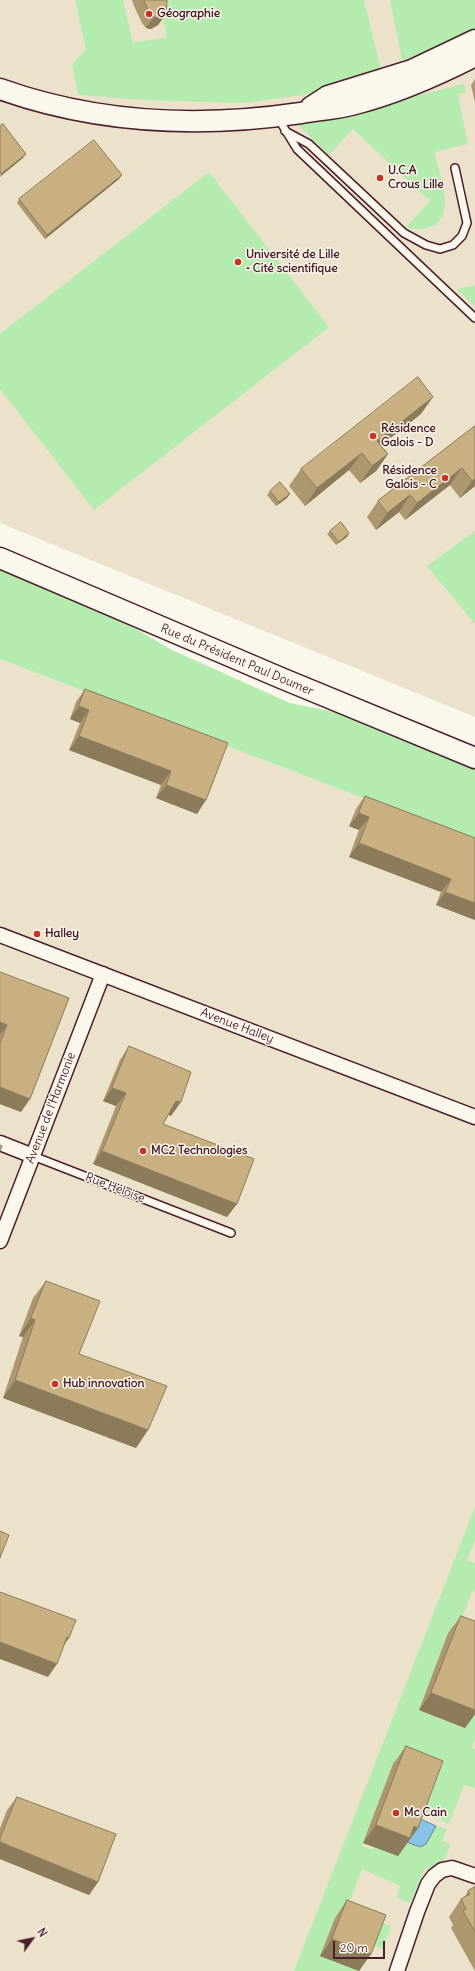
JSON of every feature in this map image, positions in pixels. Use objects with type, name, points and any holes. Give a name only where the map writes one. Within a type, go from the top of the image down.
[{"type":"street","points":[[0,89],[62,107],[138,119],[281,124],[328,96],[412,70],[475,40]]},
{"type":"street","points":[[302,112],[327,110],[354,105],[397,92],[475,56]]},
{"type":"street","name":"Rue du Président Paul Doumer","points":[[0,558],[281,678],[475,758]]},
{"type":"street","name":"Avenue Halley","points":[[0,935],[475,1117]]},
{"type":"street","name":"Avenue de l'Harmonie","points":[[0,1241],[103,974]]},
{"type":"street","name":"Rue Héloise","points":[[0,1143],[33,1156]]},
{"type":"street","points":[[397,1971],[417,1912],[428,1884],[434,1876],[442,1870],[452,1868],[475,1876]]},
{"type":"lane","points":[[281,124],[309,144],[404,233],[426,246],[440,249],[454,245],[462,236],[467,224],[455,168]]},
{"type":"lane","points":[[281,124],[297,149],[475,318]]},
{"type":"lane","name":"Rue Héloise","points":[[33,1156],[231,1233]]},
{"type":"shaded area","name":"Université de Lille ‐ Cité scientifique","points":[[0,0],[475,0],[475,717],[0,523]]},
{"type":"shaded area","points":[[0,659],[475,841],[475,1971],[0,1971]]},
{"type":"green space","points":[[75,0],[123,0],[133,43],[167,37],[160,3],[171,0],[364,0],[380,66],[376,75],[303,95],[242,103],[144,100],[78,95],[72,64],[86,50]]},
{"type":"green space","points":[[390,0],[475,0],[475,29],[439,47],[402,60]]},
{"type":"green space","points":[[464,84],[466,92],[458,94],[468,144],[434,152],[442,182],[445,204],[443,214],[438,222],[427,228],[415,229],[406,227],[430,201],[353,129],[329,155],[298,125]]},
{"type":"green space","points":[[209,172],[329,327],[94,510],[0,389],[0,334]]},
{"type":"green space","points":[[475,285],[475,307],[457,289]]},
{"type":"green space","points":[[475,531],[475,624],[427,566]]},
{"type":"green space","points":[[0,567],[112,615],[172,650],[290,703],[340,713],[475,766],[475,841],[0,659]]},
{"type":"green space","points":[[475,1507],[475,1540],[467,1560],[475,1563],[475,1592],[472,1591],[458,1629],[448,1633],[419,1710],[475,1704],[475,1739],[472,1747],[475,1749],[475,1788],[464,1785],[449,1824],[420,1809],[393,1764],[362,1846],[373,1850],[374,1847],[397,1855],[407,1841],[425,1844],[436,1826],[447,1829],[442,1841],[451,1844],[444,1860],[424,1870],[410,1903],[397,1898],[400,1886],[362,1869],[347,1909],[391,1927],[383,1949],[369,1945],[320,1956],[358,1971],[294,1971]]},
{"type":"water","points":[[416,1817],[436,1826],[426,1844],[420,1847],[407,1842]]},
{"type":"building","points":[[144,0],[167,0],[166,14],[158,18],[154,17],[149,12]]},
{"type":"building","points":[[3,124],[26,154],[1,174],[0,126]]},
{"type":"building","points":[[94,140],[122,175],[47,235],[19,199]]},
{"type":"building","name":"Résidence Galois - D","points":[[418,377],[433,397],[377,441],[388,454],[372,466],[362,453],[317,488],[301,469]]},
{"type":"building","name":"Résidence Galois - C","points":[[475,426],[475,479],[472,481],[462,468],[417,503],[410,495],[387,513],[378,501]]},
{"type":"building","points":[[280,482],[290,494],[279,502],[270,491]]},
{"type":"building","points":[[341,522],[349,533],[339,542],[330,531]]},
{"type":"building","points":[[85,689],[228,743],[206,800],[166,785],[171,771],[79,736],[89,710],[79,706]]},
{"type":"building","points":[[365,796],[475,838],[475,903],[445,892],[451,879],[359,843],[369,817],[359,813]]},
{"type":"building","points":[[0,972],[69,998],[30,1099],[0,1087],[0,1043],[7,1025],[0,1022]]},
{"type":"building","name":"MC2 Technologies","points":[[129,1046],[191,1072],[181,1102],[176,1101],[163,1124],[254,1159],[237,1204],[102,1151],[126,1093],[112,1088]]},
{"type":"building","name":"Hub innovation","points":[[46,1281],[100,1301],[79,1354],[167,1386],[148,1430],[15,1380],[35,1320],[31,1318]]},
{"type":"building","points":[[0,1531],[9,1535],[0,1558]]},
{"type":"building","points":[[0,1592],[76,1620],[69,1638],[67,1637],[57,1664],[0,1642]]},
{"type":"building","points":[[461,1616],[475,1621],[475,1710],[431,1693]]},
{"type":"building","name":"Mc Cain","points":[[406,1746],[443,1761],[418,1828],[414,1826],[410,1838],[376,1825]]},
{"type":"building","points":[[17,1797],[116,1834],[98,1882],[0,1842]]},
{"type":"building","points":[[475,1887],[475,1932],[463,1911],[466,1909],[461,1899],[470,1894],[468,1891]]},
{"type":"building","points":[[347,1900],[386,1915],[371,1954],[332,1939]]},
{"type":"place","name":"Géographie","points":[[149,14]]},
{"type":"place","name":"U.C.A Crous Lille","points":[[380,178]]},
{"type":"place","name":"Université de Lille ‐ Cité scientifique","points":[[238,262]]},
{"type":"place","name":"Résidence Galois - D","points":[[373,436]]},
{"type":"place","name":"Résidence Galois - C","points":[[445,478]]},
{"type":"place","name":"Halley","points":[[37,934]]},
{"type":"place","name":"MC2 Technologies","points":[[143,1151]]},
{"type":"place","name":"Hub innovation","points":[[55,1384]]},
{"type":"place","name":"Mc Cain","points":[[396,1813]]}]
